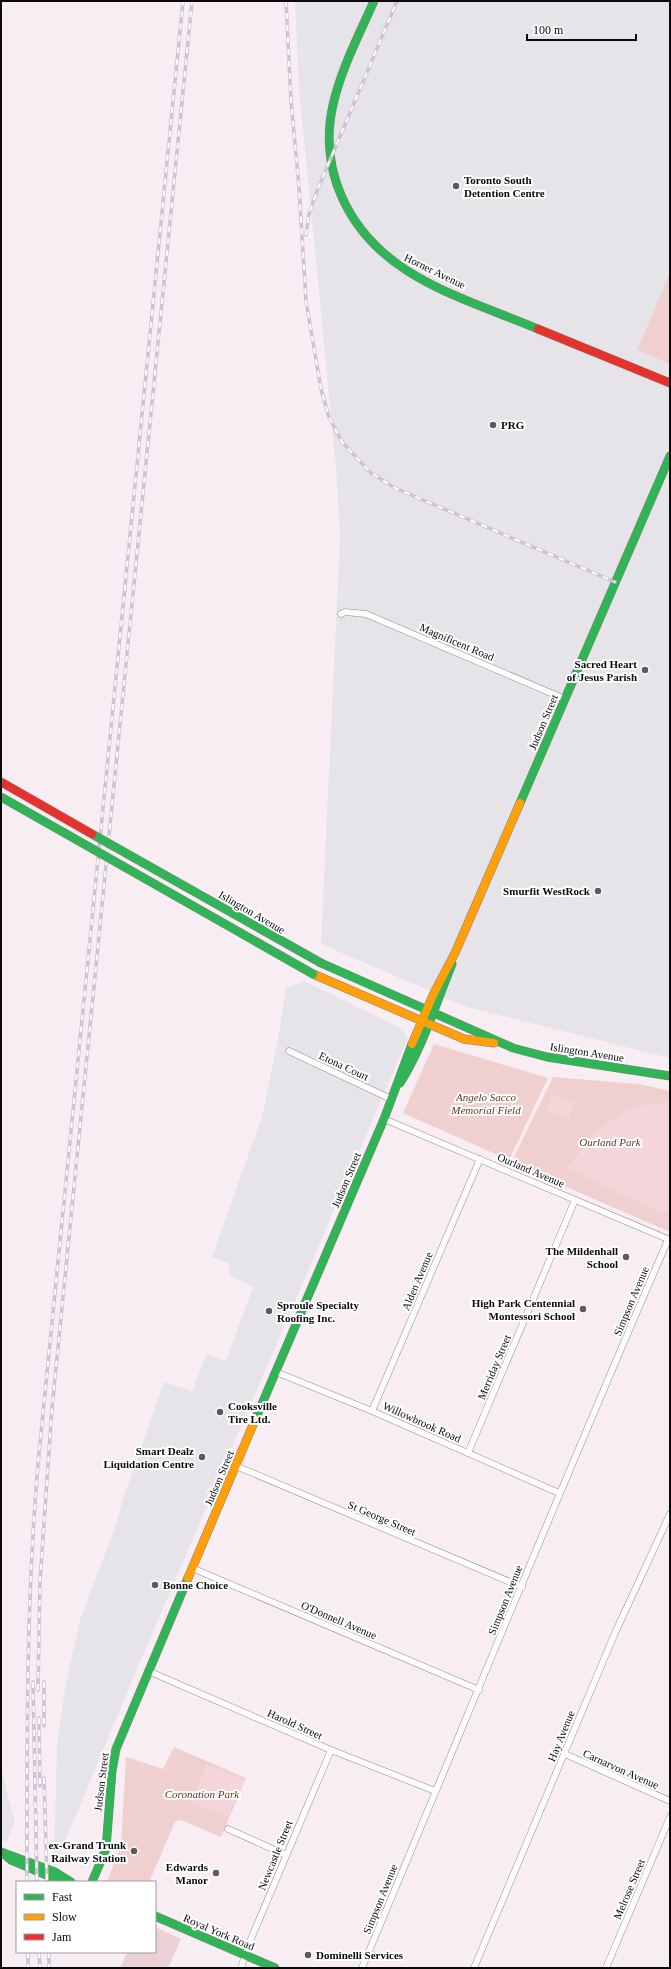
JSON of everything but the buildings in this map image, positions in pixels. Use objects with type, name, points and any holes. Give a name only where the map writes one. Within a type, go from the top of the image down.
[{"type":"main road","name":"Horner Avenue","points":[[374,1],[338,84],[333,104],[329,138],[333,171],[337,185],[351,215],[361,230],[384,255],[408,272],[481,305],[670,383]]},
{"type":"main road","name":"Judson Street","points":[[92,1881],[106,1848],[109,1794],[116,1749],[384,1119],[391,1099],[407,1072],[425,1022],[670,456]]},
{"type":"main road","name":"Islington Avenue","points":[[1,782],[321,963],[472,1028],[501,1044]]},
{"type":"main road","name":"Islington Avenue","points":[[1,797],[313,974],[370,1000],[464,1039],[501,1044],[547,1057],[670,1076]]},
{"type":"main road","points":[[2,1853],[11,1860],[61,1881]]},
{"type":"main road","points":[[2,1853],[13,1855],[56,1872],[70,1881]]},
{"type":"main road","name":"Royal York Road","points":[[156,1916],[275,1968]]},
{"type":"street","name":"Magnificent Road","points":[[341,614],[345,612],[366,614],[565,699]]},
{"type":"street","name":"Etona Court","points":[[288,1052],[391,1099]]},
{"type":"street","name":"Ourland Avenue","points":[[384,1119],[669,1240]]},
{"type":"street","name":"Alden Avenue","points":[[372,1411],[480,1159]]},
{"type":"street","name":"Merriday Street","points":[[468,1453],[575,1200]]},
{"type":"street","name":"Simpson Avenue","points":[[362,1968],[522,1588],[559,1493],[669,1240]]},
{"type":"street","name":"Willowbrook Road","points":[[276,1372],[372,1411],[559,1493]]},
{"type":"street","name":"St George Street","points":[[236,1466],[522,1588]]},
{"type":"street","name":"Hay Avenue","points":[[474,1968],[615,1633],[670,1514]]},
{"type":"street","name":"O'Donnell Avenue","points":[[192,1568],[479,1690]]},
{"type":"street","name":"Harold Street","points":[[148,1671],[331,1750],[435,1792]]},
{"type":"street","name":"Newcastle Street","points":[[241,1968],[286,1855],[331,1750]]},
{"type":"street","name":"Carnarvon Avenue","points":[[565,1754],[670,1801]]},
{"type":"street","name":"Melrose Street","points":[[606,1968],[670,1817]]},
{"type":"street","points":[[228,1828],[286,1855]]},
{"type":"shaded area","points":[[295,1],[670,1],[670,1058],[467,1007],[321,944],[340,538],[336,467],[299,88]]},
{"type":"shaded area","points":[[304,981],[404,1030],[407,1040],[134,1676],[56,1863],[54,1861],[57,1745],[65,1688],[80,1620],[115,1527],[123,1499],[164,1382],[192,1391],[207,1354],[226,1361],[253,1287],[231,1276],[228,1263],[212,1257],[262,1117],[279,1033],[286,988]]},
{"type":"shaded area","points":[[1,1770],[15,1822],[6,1842],[1,1840]]},
{"type":"shaded area","points":[[156,1927],[181,1939],[168,1968],[120,1968],[127,1953],[156,1953]]},
{"type":"green space","points":[[670,273],[670,364],[637,350]]},
{"type":"green space","name":"Angelo Sacco Memorial Field","points":[[434,1044],[548,1078],[509,1160],[403,1113]]},
{"type":"green space","name":"Ourland Park","points":[[553,1077],[639,1084],[670,1091],[670,1232],[511,1163]]},
{"type":"green space","points":[[552,1094],[575,1104],[568,1119],[546,1110]]},
{"type":"green space","points":[[670,1102],[669,1212],[662,1213],[567,1168],[599,1128],[637,1106]]},
{"type":"green space","name":"Coronation Park","points":[[174,1747],[246,1778],[221,1837],[181,1820],[175,1822],[149,1881],[107,1881],[121,1845],[126,1757],[163,1769]]},
{"type":"green space","points":[[207,1764],[244,1780],[228,1817],[191,1802]]},
{"type":"railway","points":[[27,1881],[29,1620],[38,1464],[183,1]]},
{"type":"railway","points":[[38,1690],[40,1581],[52,1408],[192,1]]},
{"type":"railway","points":[[286,1],[291,101],[299,187],[306,301],[321,389],[329,417],[342,442],[371,473],[395,488],[615,582]]},
{"type":"railway","points":[[306,235],[309,214],[317,191],[397,1]]},
{"type":"railway","points":[[33,1682],[37,1881]]},
{"type":"railway","points":[[44,1682],[44,1726]]},
{"type":"railway","points":[[39,1718],[40,1786]]},
{"type":"railway","points":[[44,1778],[47,1881]]},
{"type":"railway","points":[[28,1953],[28,1968]]},
{"type":"railway","points":[[39,1953],[40,1968]]},
{"type":"railway","points":[[49,1953],[49,1968]]},
{"type":"traffic: fast","points":[[374,1],[341,78],[336,92],[331,116],[329,139],[331,162],[341,195],[356,223],[376,246],[399,265],[424,281],[451,294],[538,329]]},
{"type":"traffic: fast","points":[[520,803],[670,456]]},
{"type":"traffic: fast","points":[[1,797],[313,974]]},
{"type":"traffic: fast","points":[[92,834],[321,963]]},
{"type":"traffic: fast","points":[[321,963],[513,1048],[547,1057],[670,1076]]},
{"type":"traffic: fast","points":[[400,1083],[416,1055],[452,964]]},
{"type":"traffic: fast","points":[[255,1420],[384,1119],[412,1044]]},
{"type":"traffic: fast","points":[[92,1881],[106,1849],[112,1771],[116,1749],[188,1578]]},
{"type":"traffic: fast","points":[[1,1852],[55,1872],[69,1881]]},
{"type":"traffic: fast","points":[[4,1854],[11,1860],[61,1881]]},
{"type":"traffic: fast","points":[[156,1916],[275,1968]]},
{"type":"traffic: slow","points":[[412,1044],[434,993],[455,953],[520,803]]},
{"type":"traffic: slow","points":[[313,974],[464,1039],[494,1043]]},
{"type":"traffic: slow","points":[[188,1578],[255,1420]]},
{"type":"traffic: jam","points":[[538,329],[670,383]]},
{"type":"traffic: jam","points":[[1,782],[92,834]]},
{"type":"place","name":"Toronto South Detention Centre","points":[[456,186]]},
{"type":"place","name":"PRG","points":[[493,425]]},
{"type":"place","name":"Sacred Heart of Jesus Parish","points":[[645,670]]},
{"type":"place","name":"Smurfit WestRock","points":[[598,891]]},
{"type":"place","name":"The Mildenhall School","points":[[626,1257]]},
{"type":"place","name":"High Park Centennial Montessori School","points":[[583,1309]]},
{"type":"place","name":"Sproule Specialty Roofing Inc.","points":[[269,1311]]},
{"type":"place","name":"Cooksville Tire Ltd.","points":[[220,1412]]},
{"type":"place","name":"Smart Dealz Liquidation Centre","points":[[202,1457]]},
{"type":"place","name":"Bonne Choice","points":[[155,1585]]},
{"type":"place","name":"ex-Grand Trunk Railway Station","points":[[134,1851]]},
{"type":"place","name":"Edwards Manor","points":[[216,1873]]},
{"type":"place","name":"Dominelli Services","points":[[308,1955]]}]
